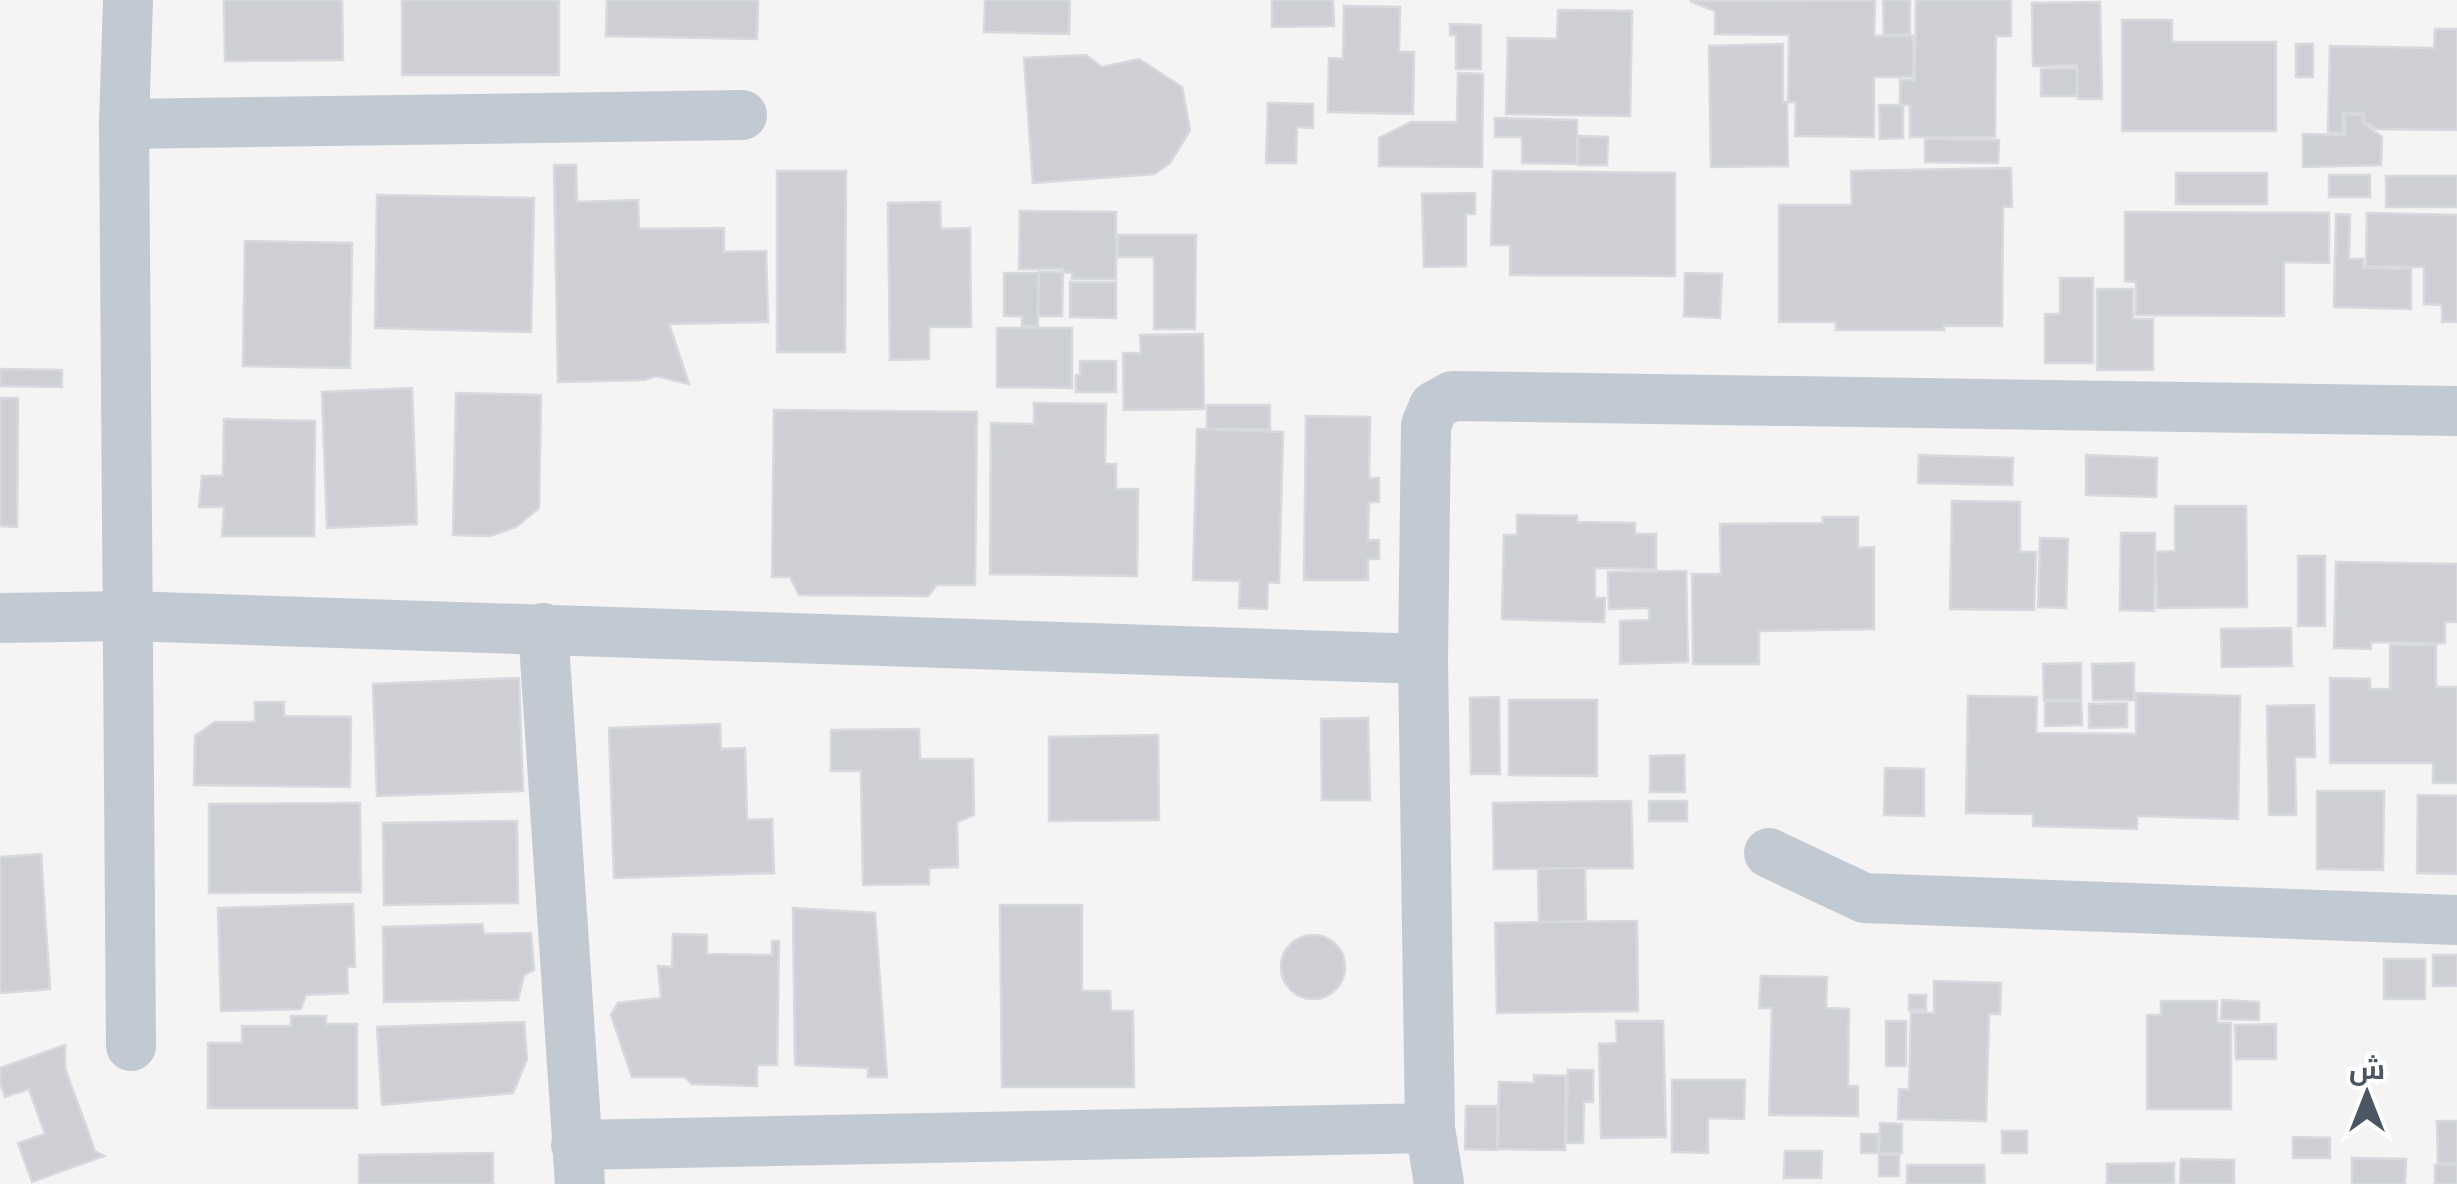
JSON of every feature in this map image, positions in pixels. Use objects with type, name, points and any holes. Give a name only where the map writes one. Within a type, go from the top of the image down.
[{"type":"street","points":[[128,0],[124,124],[131,1046]]},
{"type":"street","points":[[124,124],[742,115]]},
{"type":"street","points":[[1439,1184],[1430,1128],[1423,658],[1426,425],[1434,406],[1452,396],[2457,411]]},
{"type":"street","points":[[0,618],[128,616],[1423,658]]},
{"type":"street","points":[[543,628],[578,1164],[1430,1128]]},
{"type":"street","points":[[1769,853],[1864,898],[2457,920]]},
{"type":"building","points":[[224,0],[342,0],[343,60],[225,61]]},
{"type":"building","points":[[402,0],[559,0],[559,75],[402,75]]},
{"type":"building","points":[[607,0],[758,0],[757,39],[606,36]]},
{"type":"building","points":[[985,0],[1070,0],[1069,34],[984,32]]},
{"type":"building","points":[[1272,0],[1333,0],[1334,26],[1272,27]]},
{"type":"building","points":[[1875,0],[1874,36],[1913,36],[1913,77],[1874,77],[1874,137],[1795,136],[1796,102],[1788,102],[1789,35],[1715,34],[1715,11],[1690,1]]},
{"type":"building","points":[[1883,0],[1910,0],[1910,34],[1884,35]]},
{"type":"building","points":[[1916,0],[2011,0],[2011,36],[1996,36],[1995,137],[1910,137],[1910,105],[1900,105],[1900,80],[1915,80]]},
{"type":"building","points":[[2100,2],[2102,99],[2078,99],[2077,65],[2033,66],[2032,3]]},
{"type":"building","points":[[1344,6],[1400,7],[1399,52],[1414,52],[1413,114],[1328,112],[1329,58],[1343,59]]},
{"type":"building","points":[[1558,10],[1632,11],[1630,116],[1506,114],[1508,38],[1557,39]]},
{"type":"building","points":[[2122,20],[2172,20],[2172,42],[2276,42],[2276,131],[2122,131]]},
{"type":"building","points":[[1450,24],[1481,25],[1481,69],[1456,69],[1456,35],[1450,35]]},
{"type":"building","points":[[2435,29],[2457,29],[2457,130],[2376,129],[2364,121],[2364,113],[2343,113],[2343,133],[2328,132],[2330,46],[2434,48]]},
{"type":"building","points":[[1783,44],[1788,166],[1711,167],[1709,46]]},
{"type":"building","points":[[2296,44],[2313,44],[2313,77],[2296,77]]},
{"type":"building","points":[[1086,55],[1102,67],[1139,59],[1182,87],[1190,130],[1170,163],[1154,174],[1033,183],[1024,58]]},
{"type":"building","points":[[2077,68],[2077,96],[2041,96],[2041,69]]},
{"type":"building","points":[[1458,73],[1483,74],[1482,167],[1379,166],[1379,138],[1411,122],[1457,122]]},
{"type":"building","points":[[1268,103],[1313,104],[1313,128],[1297,127],[1296,163],[1266,163]]},
{"type":"building","points":[[1879,105],[1903,105],[1903,138],[1880,139]]},
{"type":"building","points":[[2345,114],[2363,115],[2362,122],[2382,137],[2381,165],[2303,167],[2303,134],[2345,135]]},
{"type":"building","points":[[1495,118],[1577,120],[1577,164],[1522,163],[1522,137],[1495,137]]},
{"type":"building","points":[[1578,136],[1608,137],[1607,165],[1578,165]]},
{"type":"building","points":[[1925,139],[1999,140],[1998,163],[1925,162]]},
{"type":"building","points":[[554,165],[576,165],[577,202],[638,200],[639,229],[724,228],[724,252],[766,251],[768,322],[669,324],[689,384],[656,376],[645,380],[558,382]]},
{"type":"building","points":[[2011,168],[2012,207],[2003,207],[2002,326],[1836,330],[1836,322],[1779,322],[1779,205],[1852,205],[1851,171]]},
{"type":"building","points":[[777,171],[846,171],[845,352],[777,352]]},
{"type":"building","points":[[1493,171],[1675,173],[1675,276],[1510,275],[1510,245],[1491,245]]},
{"type":"building","points":[[2176,173],[2267,173],[2267,204],[2176,204]]},
{"type":"building","points":[[2329,175],[2370,175],[2370,197],[2329,197]]},
{"type":"building","points":[[2386,176],[2457,176],[2457,207],[2386,207]]},
{"type":"building","points":[[1475,193],[1475,214],[1466,214],[1466,266],[1424,267],[1422,194]]},
{"type":"building","points":[[377,195],[534,198],[531,332],[375,328]]},
{"type":"building","points":[[940,202],[941,229],[970,228],[971,327],[929,327],[929,359],[890,360],[888,203]]},
{"type":"building","points":[[1020,211],[1116,212],[1116,279],[1072,279],[1072,273],[1063,269],[1019,269]]},
{"type":"building","points":[[2125,212],[2329,213],[2329,263],[2284,262],[2284,316],[2136,315],[2136,282],[2125,281]]},
{"type":"building","points":[[2367,213],[2457,215],[2457,322],[2442,322],[2442,305],[2424,304],[2424,267],[2366,266]]},
{"type":"building","points":[[2336,214],[2350,215],[2349,259],[2363,259],[2363,268],[2411,269],[2411,309],[2334,307]]},
{"type":"building","points":[[1118,235],[1196,235],[1195,329],[1154,329],[1154,257],[1118,257]]},
{"type":"building","points":[[245,241],[352,243],[350,368],[243,366]]},
{"type":"building","points":[[1039,272],[1063,272],[1062,316],[1038,316]]},
{"type":"building","points":[[1004,273],[1038,273],[1038,326],[1022,326],[1022,316],[1004,316]]},
{"type":"building","points":[[1685,273],[1722,274],[1720,318],[1684,316]]},
{"type":"building","points":[[2060,278],[2093,278],[2093,363],[2045,363],[2045,314],[2060,314]]},
{"type":"building","points":[[1070,282],[1116,282],[1116,318],[1070,317]]},
{"type":"building","points":[[2097,289],[2133,289],[2133,319],[2153,319],[2153,370],[2097,370]]},
{"type":"building","points":[[997,328],[1072,328],[1072,388],[997,387]]},
{"type":"building","points":[[1203,334],[1204,409],[1124,410],[1123,353],[1141,353],[1140,335]]},
{"type":"building","points":[[1080,361],[1116,361],[1116,392],[1076,392]]},
{"type":"building","points":[[0,369],[62,370],[62,387],[0,386]]},
{"type":"building","points":[[412,388],[417,524],[327,528],[322,392]]},
{"type":"building","points":[[456,393],[541,395],[539,508],[516,527],[490,536],[453,535]]},
{"type":"building","points":[[0,398],[18,398],[17,527],[0,526]]},
{"type":"building","points":[[1034,403],[1106,404],[1105,464],[1116,464],[1116,489],[1138,489],[1137,576],[990,574],[991,423],[1034,424]]},
{"type":"building","points":[[1207,405],[1270,405],[1270,429],[1207,429]]},
{"type":"building","points":[[774,410],[977,412],[975,585],[937,585],[928,596],[799,595],[790,577],[772,577]]},
{"type":"building","points":[[1306,416],[1370,417],[1369,478],[1379,478],[1379,502],[1369,502],[1368,540],[1379,540],[1379,559],[1368,559],[1368,580],[1304,580]]},
{"type":"building","points":[[224,419],[315,421],[314,536],[222,536],[224,507],[199,507],[202,476],[223,476]]},
{"type":"building","points":[[1197,429],[1283,432],[1279,583],[1268,582],[1267,609],[1239,608],[1240,581],[1193,580]]},
{"type":"building","points":[[1919,455],[2013,458],[2012,485],[1918,483]]},
{"type":"building","points":[[2086,455],[2157,458],[2156,497],[2086,495]]},
{"type":"building","points":[[1952,501],[2020,502],[2020,552],[2036,552],[2034,610],[1950,609]]},
{"type":"building","points":[[2175,506],[2246,506],[2247,607],[2157,608],[2156,552],[2175,551]]},
{"type":"building","points":[[1517,515],[1577,516],[1577,522],[1635,523],[1635,534],[1656,534],[1656,569],[1595,568],[1595,598],[1605,598],[1604,622],[1502,619],[1504,535],[1517,535]]},
{"type":"building","points":[[1823,517],[1858,517],[1858,548],[1874,547],[1874,629],[1759,631],[1759,664],[1693,664],[1692,574],[1721,574],[1720,524],[1823,523]]},
{"type":"building","points":[[2121,533],[2155,533],[2154,611],[2120,610]]},
{"type":"building","points":[[2040,538],[2068,539],[2066,608],[2038,607]]},
{"type":"building","points":[[2298,556],[2325,556],[2325,626],[2298,626]]},
{"type":"building","points":[[2336,562],[2457,564],[2457,622],[2445,622],[2445,643],[2371,642],[2371,649],[2334,648]]},
{"type":"building","points":[[1686,571],[1688,662],[1620,664],[1620,621],[1649,620],[1649,608],[1609,609],[1608,572]]},
{"type":"building","points":[[2291,628],[2292,666],[2222,667],[2221,629]]},
{"type":"building","points":[[2390,645],[2436,645],[2436,687],[2457,687],[2457,783],[2433,783],[2433,763],[2330,763],[2330,678],[2370,679],[2370,689],[2390,689]]},
{"type":"building","points":[[2081,663],[2081,700],[2044,700],[2043,664]]},
{"type":"building","points":[[2134,663],[2134,700],[2093,700],[2092,664]]},
{"type":"building","points":[[519,678],[523,791],[377,796],[373,684]]},
{"type":"building","points":[[2136,693],[2240,696],[2238,819],[2137,816],[2137,829],[2033,826],[2033,814],[1966,813],[1968,696],[2037,697],[2036,733],[2136,734]]},
{"type":"building","points":[[1499,697],[1500,774],[1471,774],[1470,698]]},
{"type":"building","points":[[1509,700],[1597,700],[1597,776],[1509,775]]},
{"type":"building","points":[[2081,701],[2082,725],[2045,726],[2045,702]]},
{"type":"building","points":[[255,702],[284,702],[284,716],[351,717],[350,787],[194,785],[195,736],[215,722],[255,722]]},
{"type":"building","points":[[2127,703],[2127,727],[2089,728],[2089,704]]},
{"type":"building","points":[[2314,705],[2315,757],[2295,757],[2296,815],[2269,815],[2267,706]]},
{"type":"building","points":[[1368,718],[1370,800],[1322,800],[1321,719]]},
{"type":"building","points":[[720,724],[721,749],[745,748],[747,820],[772,819],[774,873],[614,878],[609,728]]},
{"type":"building","points":[[919,729],[920,759],[973,759],[974,815],[957,822],[958,867],[929,868],[929,884],[863,885],[861,771],[831,771],[831,730]]},
{"type":"building","points":[[1158,735],[1159,820],[1049,821],[1049,737]]},
{"type":"building","points":[[1684,755],[1685,792],[1650,792],[1650,756]]},
{"type":"building","points":[[1885,768],[1924,769],[1924,816],[1884,815]]},
{"type":"building","points":[[2317,791],[2384,791],[2383,870],[2317,869]]},
{"type":"building","points":[[2418,795],[2457,796],[2457,874],[2417,873]]},
{"type":"building","points":[[1631,801],[1633,868],[1494,869],[1493,803]]},
{"type":"building","points":[[1649,801],[1687,801],[1687,821],[1649,821]]},
{"type":"building","points":[[360,803],[361,892],[209,893],[209,804]]},
{"type":"building","points":[[517,821],[518,903],[384,905],[383,823]]},
{"type":"building","points":[[41,854],[50,989],[0,993],[0,857]]},
{"type":"building","points":[[1585,868],[1586,921],[1539,922],[1538,869]]},
{"type":"building","points":[[353,904],[355,967],[347,967],[348,993],[306,995],[301,1009],[221,1011],[218,908]]},
{"type":"building","points":[[1000,905],[1082,905],[1082,991],[1110,991],[1111,1011],[1133,1011],[1134,1087],[1002,1087]]},
{"type":"building","points":[[793,908],[875,913],[887,1077],[868,1077],[868,1068],[795,1065]]},
{"type":"building","points":[[1637,921],[1638,1011],[1497,1013],[1495,923]]},
{"type":"building","points":[[482,924],[484,934],[531,933],[534,970],[524,975],[518,1000],[384,1002],[383,927]]},
{"type":"building","points":[[673,934],[707,935],[707,954],[772,955],[772,941],[779,941],[777,1065],[757,1065],[757,1086],[692,1084],[685,1077],[632,1077],[611,1015],[618,1003],[661,998],[658,966],[672,967]]},
{"type":"building","points":[[1313,935],[1336,944],[1345,967],[1336,990],[1313,999],[1290,990],[1281,967],[1290,944]]},
{"type":"building","points":[[2433,955],[2457,955],[2457,986],[2433,986]]},
{"type":"building","points":[[2384,959],[2425,959],[2425,999],[2384,999]]},
{"type":"building","points":[[1761,976],[1827,977],[1826,1008],[1849,1009],[1848,1086],[1858,1086],[1858,1116],[1769,1115],[1772,1008],[1759,1008]]},
{"type":"building","points":[[1934,981],[2001,983],[2000,1014],[1989,1014],[1986,1121],[1898,1119],[1899,1089],[1909,1090],[1911,1012],[1934,1013]]},
{"type":"building","points":[[1909,995],[1926,995],[1926,1010],[1909,1010]]},
{"type":"building","points":[[2222,1000],[2259,1002],[2259,1020],[2221,1019]]},
{"type":"building","points":[[2161,1001],[2217,1001],[2217,1023],[2231,1023],[2231,1109],[2147,1109],[2147,1015],[2161,1015]]},
{"type":"building","points":[[291,1016],[326,1016],[326,1024],[357,1024],[357,1108],[208,1108],[208,1043],[242,1043],[242,1026],[291,1026]]},
{"type":"building","points":[[1616,1021],[1663,1021],[1666,1137],[1601,1138],[1599,1044],[1617,1043]]},
{"type":"building","points":[[1886,1021],[1906,1021],[1906,1066],[1886,1066]]},
{"type":"building","points":[[524,1022],[527,1059],[513,1093],[382,1105],[377,1027]]},
{"type":"building","points":[[2276,1024],[2276,1059],[2236,1059],[2235,1025]]},
{"type":"building","points":[[65,1045],[65,1068],[95,1151],[104,1156],[32,1182],[18,1143],[45,1134],[29,1089],[5,1097],[0,1068]]},
{"type":"building","points":[[1568,1070],[1593,1070],[1593,1102],[1584,1102],[1583,1143],[1566,1143]]},
{"type":"building","points":[[1534,1075],[1566,1076],[1565,1150],[1498,1149],[1499,1082],[1534,1083]]},
{"type":"building","points":[[1672,1080],[1745,1080],[1744,1119],[1708,1118],[1708,1153],[1672,1152]]},
{"type":"building","points":[[1466,1106],[1497,1106],[1497,1150],[1465,1149]]},
{"type":"building","points":[[2437,1121],[2457,1121],[2457,1163],[2438,1163]]},
{"type":"building","points":[[1880,1123],[1902,1124],[1902,1153],[1879,1153]]},
{"type":"building","points":[[2002,1131],[2027,1131],[2027,1153],[2002,1153]]},
{"type":"building","points":[[1861,1134],[1878,1134],[1878,1153],[1861,1153]]},
{"type":"building","points":[[2293,1137],[2330,1138],[2330,1158],[2293,1158]]},
{"type":"building","points":[[1785,1151],[1822,1151],[1821,1178],[1784,1178]]},
{"type":"building","points":[[493,1153],[493,1184],[359,1184],[359,1155]]},
{"type":"building","points":[[1879,1154],[1899,1155],[1899,1176],[1879,1176]]},
{"type":"building","points":[[2352,1158],[2406,1159],[2405,1184],[2352,1184]]},
{"type":"building","points":[[2181,1159],[2234,1160],[2234,1184],[2180,1184]]},
{"type":"building","points":[[2174,1163],[2174,1184],[2107,1184],[2107,1164]]},
{"type":"building","points":[[1907,1165],[1984,1165],[1985,1184],[1907,1184]]},
{"type":"building","points":[[2435,1165],[2457,1165],[2457,1184],[2435,1184]]}]
